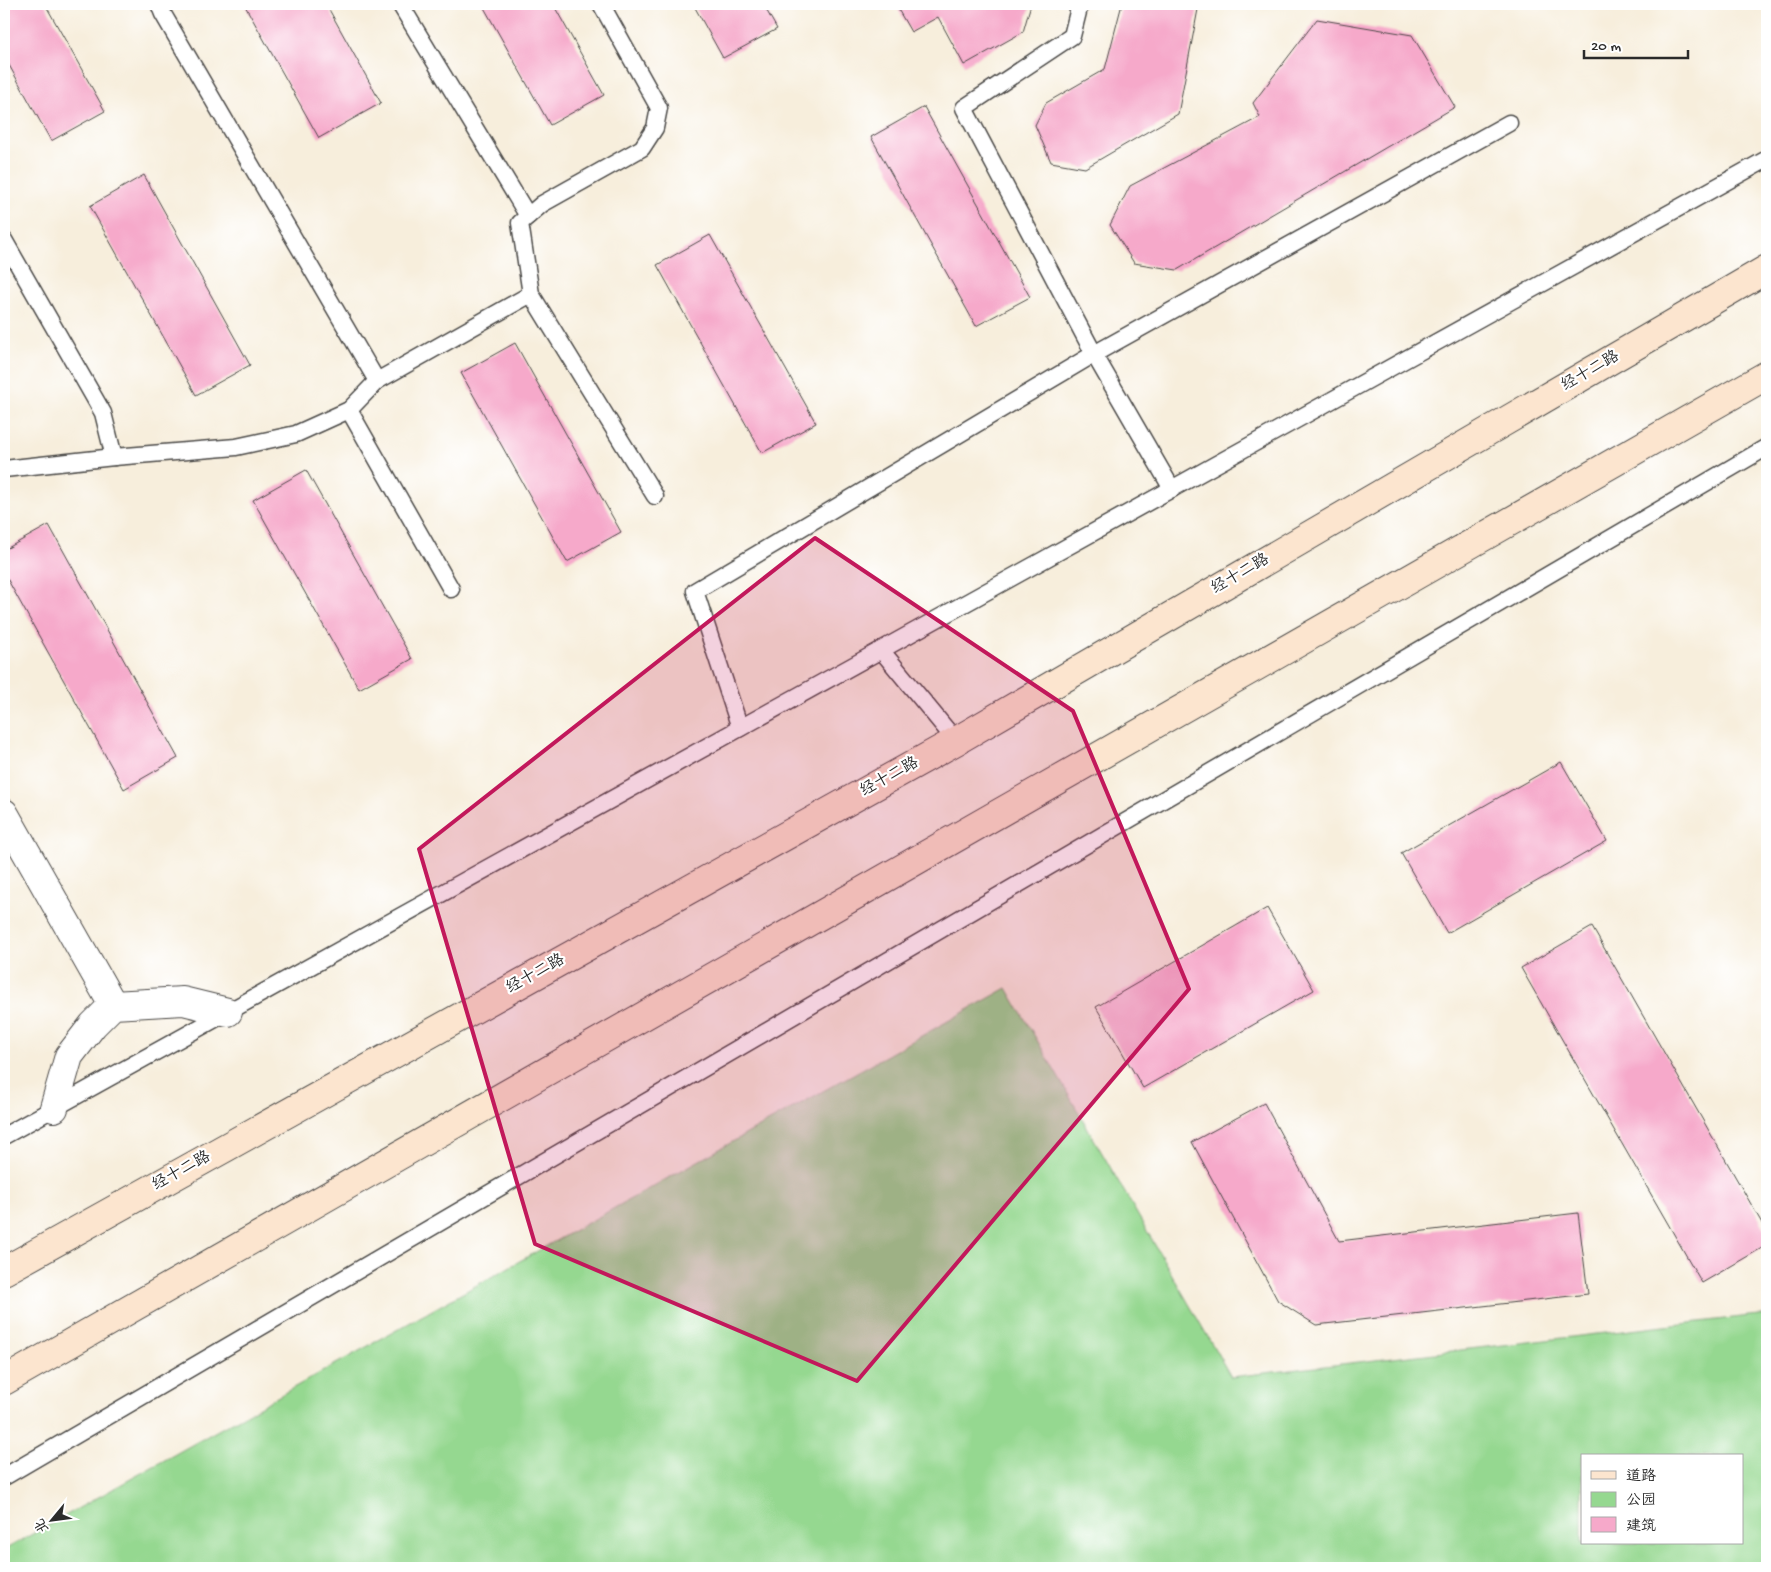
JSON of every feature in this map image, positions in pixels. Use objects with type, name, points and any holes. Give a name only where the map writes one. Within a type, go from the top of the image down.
[{"type":"main road","name":"经十二路","points":[[4,1271],[956,741],[1767,269]]},
{"type":"main road","points":[[4,1381],[1767,375]]},
{"type":"street","points":[[4,813],[113,1005]]},
{"type":"street","points":[[54,1108],[70,1056],[93,1025],[113,1005],[183,1001],[228,1012]]},
{"type":"lane","points":[[160,4],[168,23],[377,381]]},
{"type":"lane","points":[[400,4],[528,216]]},
{"type":"lane","points":[[601,4],[659,108],[655,128],[642,148],[542,204],[520,223],[531,294],[655,496]]},
{"type":"lane","points":[[1080,4],[1072,36],[964,108],[1094,354],[1172,489]]},
{"type":"lane","points":[[740,728],[695,592],[1094,354],[1509,124]]},
{"type":"lane","points":[[4,1136],[1767,159]]},
{"type":"lane","points":[[4,240],[103,413],[114,457]]},
{"type":"lane","points":[[4,469],[114,457],[236,447],[296,434],[349,410],[377,381],[531,294]]},
{"type":"lane","points":[[349,410],[451,589]]},
{"type":"lane","points":[[4,1477],[1767,447]]},
{"type":"lane","points":[[881,650],[956,741]]},
{"type":"highlighted area","points":[[815,538],[1073,711],[1189,989],[857,1381],[535,1244],[419,849]]},
{"type":"green space","points":[[1007,988],[1231,1377],[1767,1314],[1767,1568],[4,1568],[4,1550]]},
{"type":"building","points":[[4,4],[45,4],[105,111],[51,141],[4,56]]},
{"type":"building","points":[[244,4],[326,4],[381,103],[319,138]]},
{"type":"building","points":[[482,4],[553,4],[604,95],[550,125]]},
{"type":"building","points":[[693,4],[763,4],[777,29],[723,58]]},
{"type":"building","points":[[895,4],[1031,4],[1023,32],[964,65],[938,17],[911,32]]},
{"type":"building","points":[[1122,4],[1199,4],[1178,114],[1085,168],[1051,162],[1035,125],[1046,103],[1105,69]]},
{"type":"building","points":[[1317,19],[1412,35],[1455,107],[1177,270],[1134,263],[1110,225],[1130,186],[1260,117],[1253,103]]},
{"type":"building","points":[[924,107],[1030,297],[976,326],[871,137]]},
{"type":"building","points":[[144,175],[250,365],[196,395],[90,206]]},
{"type":"building","points":[[710,235],[816,423],[762,453],[657,265]]},
{"type":"building","points":[[515,343],[621,532],[567,562],[461,373]]},
{"type":"building","points":[[306,470],[412,659],[359,689],[253,500]]},
{"type":"building","points":[[49,525],[178,758],[124,789],[4,573],[4,550]]},
{"type":"building","points":[[1561,762],[1607,841],[1447,933],[1401,853]]},
{"type":"building","points":[[1267,908],[1314,990],[1143,1088],[1096,1007]]},
{"type":"building","points":[[1592,927],[1767,1232],[1767,1245],[1702,1283],[1521,968]]},
{"type":"building","points":[[1264,1103],[1339,1241],[1578,1213],[1588,1294],[1316,1325],[1278,1301],[1192,1142]]}]
